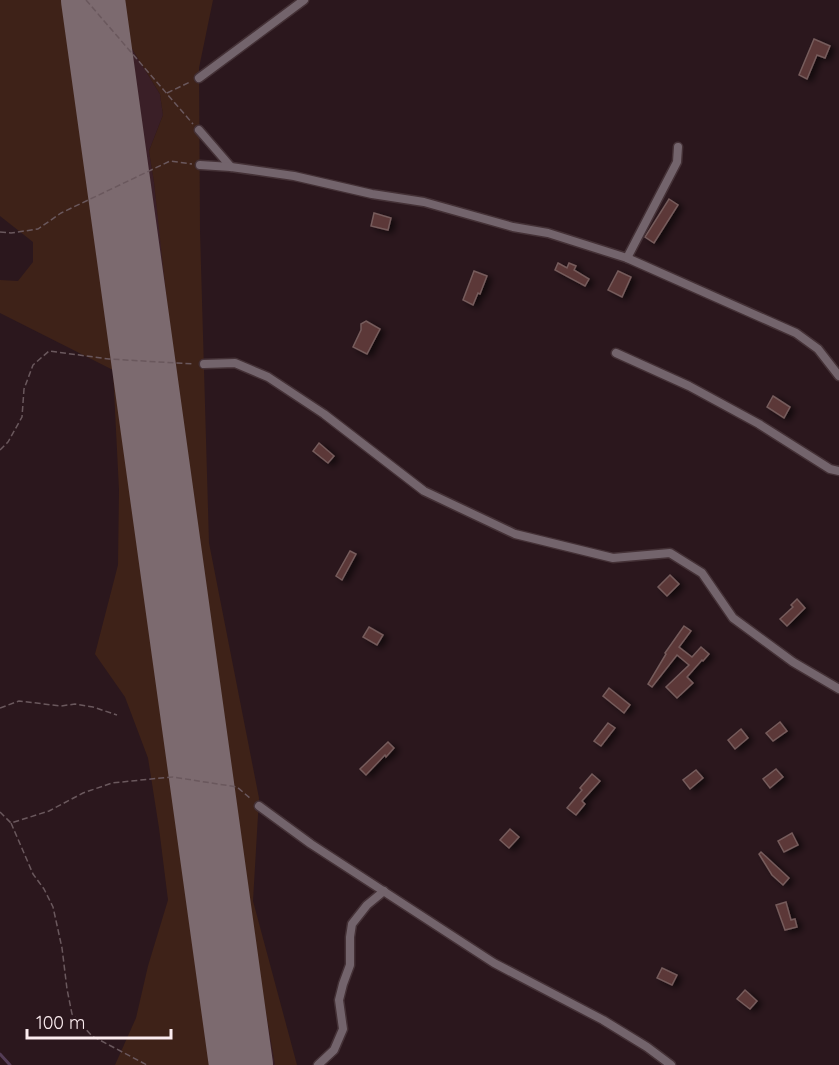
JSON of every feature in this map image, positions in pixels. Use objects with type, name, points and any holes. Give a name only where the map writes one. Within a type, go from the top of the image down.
[{"type":"street","points":[[199,78],[304,0]]},
{"type":"street","points":[[200,130],[231,167]]},
{"type":"street","points":[[627,258],[677,162],[678,147]]},
{"type":"street","points":[[200,165],[294,176],[372,194],[424,202],[513,227],[548,233],[627,258],[796,333],[818,349],[839,376]]},
{"type":"street","points":[[616,353],[689,386],[759,424],[830,469],[839,471]]},
{"type":"street","points":[[204,364],[235,363],[268,377],[324,414],[424,491],[515,534],[613,558],[670,553],[702,573],[733,618],[793,662],[839,689]]},
{"type":"street","points":[[259,806],[311,844],[494,963],[603,1020],[671,1065]]},
{"type":"street","points":[[318,1065],[334,1050],[343,1029],[339,1000],[350,965],[352,924],[367,905],[384,891]]},
{"type":"path","points":[[86,0],[200,130]]},
{"type":"path","points":[[166,93],[199,78]]},
{"type":"path","points":[[0,232],[11,233],[38,229],[61,213],[170,161],[200,165]]},
{"type":"path","points":[[0,450],[8,442],[22,417],[24,388],[33,365],[50,351],[109,359],[204,364]]},
{"type":"path","points":[[0,708],[19,701],[61,706],[75,704],[93,707],[117,716]]},
{"type":"path","points":[[11,823],[49,811],[83,793],[112,783],[173,777],[237,787],[259,806]]},
{"type":"path","points":[[0,812],[11,823],[33,874],[53,907],[72,1014],[92,1036],[147,1065]]},
{"type":"shaded area","points":[[0,0],[80,0],[103,163],[140,479],[179,769],[223,1065],[115,1065],[136,1018],[148,966],[168,900],[148,758],[125,697],[95,654],[118,565],[119,490],[113,370],[0,313],[0,280],[18,281],[33,262],[33,242],[0,216]]},
{"type":"shaded area","points":[[80,0],[119,0],[129,44],[160,94],[163,115],[149,151],[202,591],[236,837],[275,1065],[223,1065],[179,769],[140,479],[103,163]]},
{"type":"shaded area","points":[[119,0],[213,0],[199,68],[200,231],[209,543],[259,798],[253,901],[297,1065],[275,1065],[241,866],[212,674],[149,151],[163,115],[160,94],[129,44]]},
{"type":"building","points":[[814,39],[830,46],[825,58],[817,55],[807,79],[799,75]]},
{"type":"building","points":[[669,199],[678,205],[654,243],[645,237]]},
{"type":"building","points":[[374,213],[391,218],[388,230],[371,226]]},
{"type":"building","points":[[558,263],[567,268],[569,263],[576,266],[574,270],[589,279],[585,286],[555,270]]},
{"type":"building","points":[[474,271],[487,276],[473,305],[463,300]]},
{"type":"building","points":[[618,271],[631,277],[622,297],[608,290]]},
{"type":"building","points":[[366,321],[380,329],[367,354],[353,347],[361,330],[361,324]]},
{"type":"building","points":[[773,396],[790,407],[784,418],[767,407]]},
{"type":"building","points":[[319,443],[334,456],[328,463],[313,451]]},
{"type":"building","points":[[350,551],[356,554],[342,580],[336,576]]},
{"type":"building","points":[[670,575],[679,584],[667,596],[658,587]]},
{"type":"building","points":[[797,599],[805,608],[787,626],[780,619],[793,607],[791,605]]},
{"type":"building","points":[[684,626],[691,631],[679,647],[692,657],[701,647],[709,654],[687,677],[693,683],[677,698],[666,687],[689,665],[677,655],[652,687],[648,684],[665,653]]},
{"type":"building","points":[[369,627],[383,635],[377,645],[363,637]]},
{"type":"building","points":[[609,688],[630,705],[624,713],[603,696]]},
{"type":"building","points":[[780,722],[787,731],[773,741],[766,733]]},
{"type":"building","points":[[608,723],[615,728],[601,746],[594,741]]},
{"type":"building","points":[[741,729],[748,738],[735,749],[728,740]]},
{"type":"building","points":[[388,742],[394,748],[366,775],[360,769]]},
{"type":"building","points":[[776,769],[783,777],[770,788],[763,779]]},
{"type":"building","points":[[696,770],[703,778],[690,789],[683,780]]},
{"type":"building","points":[[592,774],[600,781],[582,801],[585,804],[576,815],[567,808]]},
{"type":"building","points":[[510,829],[519,837],[509,848],[500,840]]},
{"type":"building","points":[[792,833],[798,845],[784,852],[778,841]]},
{"type":"building","points":[[761,852],[789,878],[783,885],[772,875],[759,854]]},
{"type":"building","points":[[786,902],[791,920],[795,919],[797,927],[785,930],[776,905]]},
{"type":"building","points":[[662,968],[677,975],[672,985],[657,978]]},
{"type":"building","points":[[745,990],[757,1001],[750,1009],[737,999]]},
{"type":"waterway","points":[[0,1054],[10,1065]]},
{"type":"runway","points":[[93,0],[241,1065]]}]
